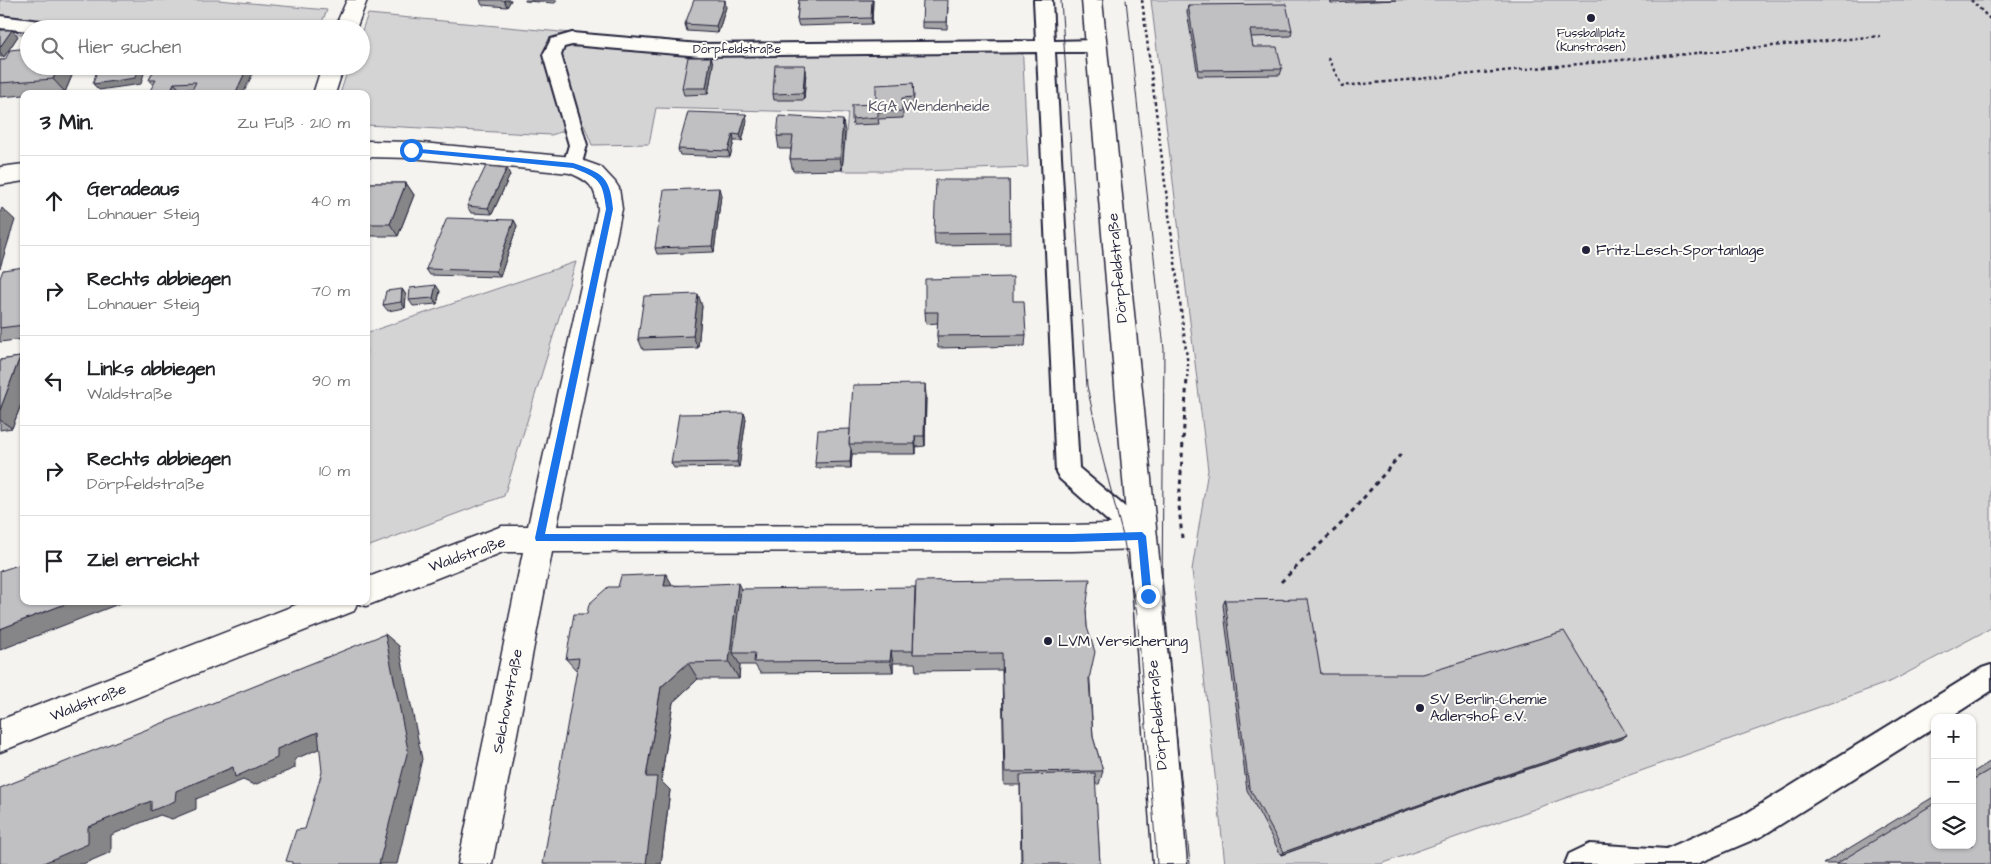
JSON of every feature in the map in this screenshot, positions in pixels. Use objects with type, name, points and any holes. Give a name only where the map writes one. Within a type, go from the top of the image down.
[{"type":"street","points":[[349,20],[357,0]]},
{"type":"street","name":"Dörpfeldstraße","points":[[1092,0],[1142,536],[1170,864]]},
{"type":"street","points":[[325,90],[329,75]]},
{"type":"street","name":"Selchowstraße","points":[[370,149],[411,150],[573,165],[594,173],[607,188],[610,209],[540,538],[475,864]]},
{"type":"street","points":[[0,176],[20,173]]},
{"type":"street","name":"Waldstraße","points":[[370,590],[502,539],[1062,538],[1142,536]]},
{"type":"street","name":"Waldstraße","points":[[0,736],[333,605]]},
{"type":"lane","points":[[1043,0],[1068,472],[1142,536]]},
{"type":"lane","points":[[0,22],[20,24]]},
{"type":"lane","name":"Dörpfeldstraße","points":[[573,165],[578,145],[552,55],[557,43],[572,39],[700,50],[1046,47]]},
{"type":"lane","points":[[1046,47],[1096,46]]},
{"type":"lane","points":[[1579,864],[1590,858],[1667,864],[1752,826],[1991,677]]},
{"type":"path","points":[[1142,0],[1188,366],[1179,505],[1182,544]]},
{"type":"path","points":[[1971,0],[1991,20]]},
{"type":"path","points":[[1328,58],[1342,86],[1880,36]]},
{"type":"path","points":[[1280,582],[1343,522],[1401,454]]},
{"type":"green space","points":[[0,0],[218,0],[327,10],[323,20],[20,20],[20,34],[0,32]]},
{"type":"green space","name":"Fritz-Lesch-Sportanlage","points":[[1151,0],[1991,0],[1991,628],[1892,681],[1381,864],[1225,864],[1192,570],[1208,470]]},
{"type":"green space","name":"KGA Wendenheide","points":[[368,14],[689,44],[1022,40],[1028,167],[922,171],[842,171],[848,113],[656,108],[649,144],[592,145],[584,125],[551,135],[370,125],[370,90],[341,90],[346,75],[370,75],[370,20],[366,20]]},
{"type":"green space","points":[[576,262],[504,496],[370,546],[370,332]]},
{"type":"building","points":[[694,0],[725,0],[716,26],[685,24]]},
{"type":"building","points":[[799,0],[872,0],[871,18],[797,20]]},
{"type":"building","points":[[923,0],[948,0],[947,22],[922,22]]},
{"type":"building","points":[[1286,4],[1292,30],[1250,30],[1253,47],[1277,47],[1282,69],[1199,70],[1188,5]]},
{"type":"building","points":[[0,30],[12,30],[0,47]]},
{"type":"building","points":[[20,49],[20,75],[55,75],[53,79],[0,83],[0,60],[5,60],[10,50]]},
{"type":"building","points":[[688,57],[711,57],[706,88],[682,88]]},
{"type":"building","points":[[775,65],[805,65],[803,93],[773,94]]},
{"type":"building","points":[[96,75],[136,75],[135,78],[93,84]]},
{"type":"building","points":[[152,75],[244,75],[237,90],[192,90],[196,82],[174,83],[171,90],[150,90],[156,80],[149,80]]},
{"type":"building","points":[[913,83],[914,97],[902,98],[902,111],[878,112],[878,117],[852,119],[852,105],[876,104],[876,85]]},
{"type":"building","points":[[688,112],[746,114],[740,135],[733,134],[728,151],[678,149]]},
{"type":"building","points":[[779,116],[843,120],[840,158],[790,159],[793,136],[777,136]]},
{"type":"building","points":[[486,166],[507,168],[488,208],[467,206]]},
{"type":"building","points":[[936,180],[1009,180],[1010,232],[934,233]]},
{"type":"building","points":[[370,183],[406,183],[390,224],[370,224]]},
{"type":"building","points":[[719,188],[712,246],[655,248],[664,190]]},
{"type":"building","points":[[447,218],[514,220],[496,271],[426,269]]},
{"type":"building","points":[[20,268],[20,326],[0,328],[0,278],[3,270]]},
{"type":"building","points":[[1013,277],[1013,301],[1024,301],[1026,335],[937,336],[938,312],[925,312],[925,279]]},
{"type":"building","points":[[436,285],[433,298],[409,300],[410,288]]},
{"type":"building","points":[[402,289],[401,302],[383,305],[386,291]]},
{"type":"building","points":[[698,294],[693,336],[638,338],[644,296]]},
{"type":"building","points":[[20,357],[0,410],[0,360]]},
{"type":"building","points":[[925,384],[924,436],[915,436],[915,444],[849,444],[853,385]]},
{"type":"building","points":[[744,413],[737,462],[671,463],[679,414]]},
{"type":"building","points":[[850,429],[850,462],[815,463],[818,430]]},
{"type":"building","points":[[20,564],[20,605],[63,605],[0,629],[0,571]]},
{"type":"building","points":[[666,574],[664,586],[738,583],[729,662],[688,663],[661,687],[646,777],[657,777],[646,864],[543,864],[579,658],[566,659],[574,614],[587,614],[589,604],[608,587],[618,587],[621,576]]},
{"type":"building","points":[[1090,579],[1086,610],[1087,627],[1095,652],[1089,679],[1093,737],[1103,771],[1005,772],[1002,653],[913,654],[916,581]]},
{"type":"building","points":[[915,587],[913,651],[891,651],[890,661],[754,662],[755,653],[733,653],[741,589]]},
{"type":"building","name":"SV Berlin-Chemie Adlershof e.V.","points":[[1308,599],[1321,674],[1423,674],[1564,631],[1627,735],[1481,783],[1284,852],[1249,787],[1225,600]]},
{"type":"building","points":[[385,634],[408,750],[379,864],[292,864],[292,862],[286,861],[296,830],[305,829],[322,772],[318,732],[277,749],[277,758],[235,777],[233,767],[176,791],[175,801],[151,811],[151,801],[88,827],[88,844],[41,864],[0,864],[0,788]]},
{"type":"building","points":[[1991,769],[1991,864],[1836,864],[1931,805],[1931,849],[1976,849],[1976,778]]},
{"type":"building","points":[[1095,773],[1100,864],[1022,864],[1020,775]]},
{"type":"tram line","points":[[1061,0],[1087,386],[1103,460],[1123,536],[1137,614],[1157,864]]},
{"type":"tram line","points":[[1126,0],[1164,349],[1162,595],[1190,864]]},
{"type":"place","name":"Fussballplatz (Kunstrasen)","points":[[1591,18]]},
{"type":"place","name":"Fritz-Lesch-Sportanlage","points":[[1586,250]]},
{"type":"place","name":"LVM Versicherung","points":[[1048,641]]},
{"type":"place","name":"SV Berlin-Chemie Adlershof e.V.","points":[[1420,708]]},
{"type":"route","points":[[411,150],[573,165],[594,173],[607,188],[610,209],[540,538],[1072,538],[1142,536],[1148,596]]}]
